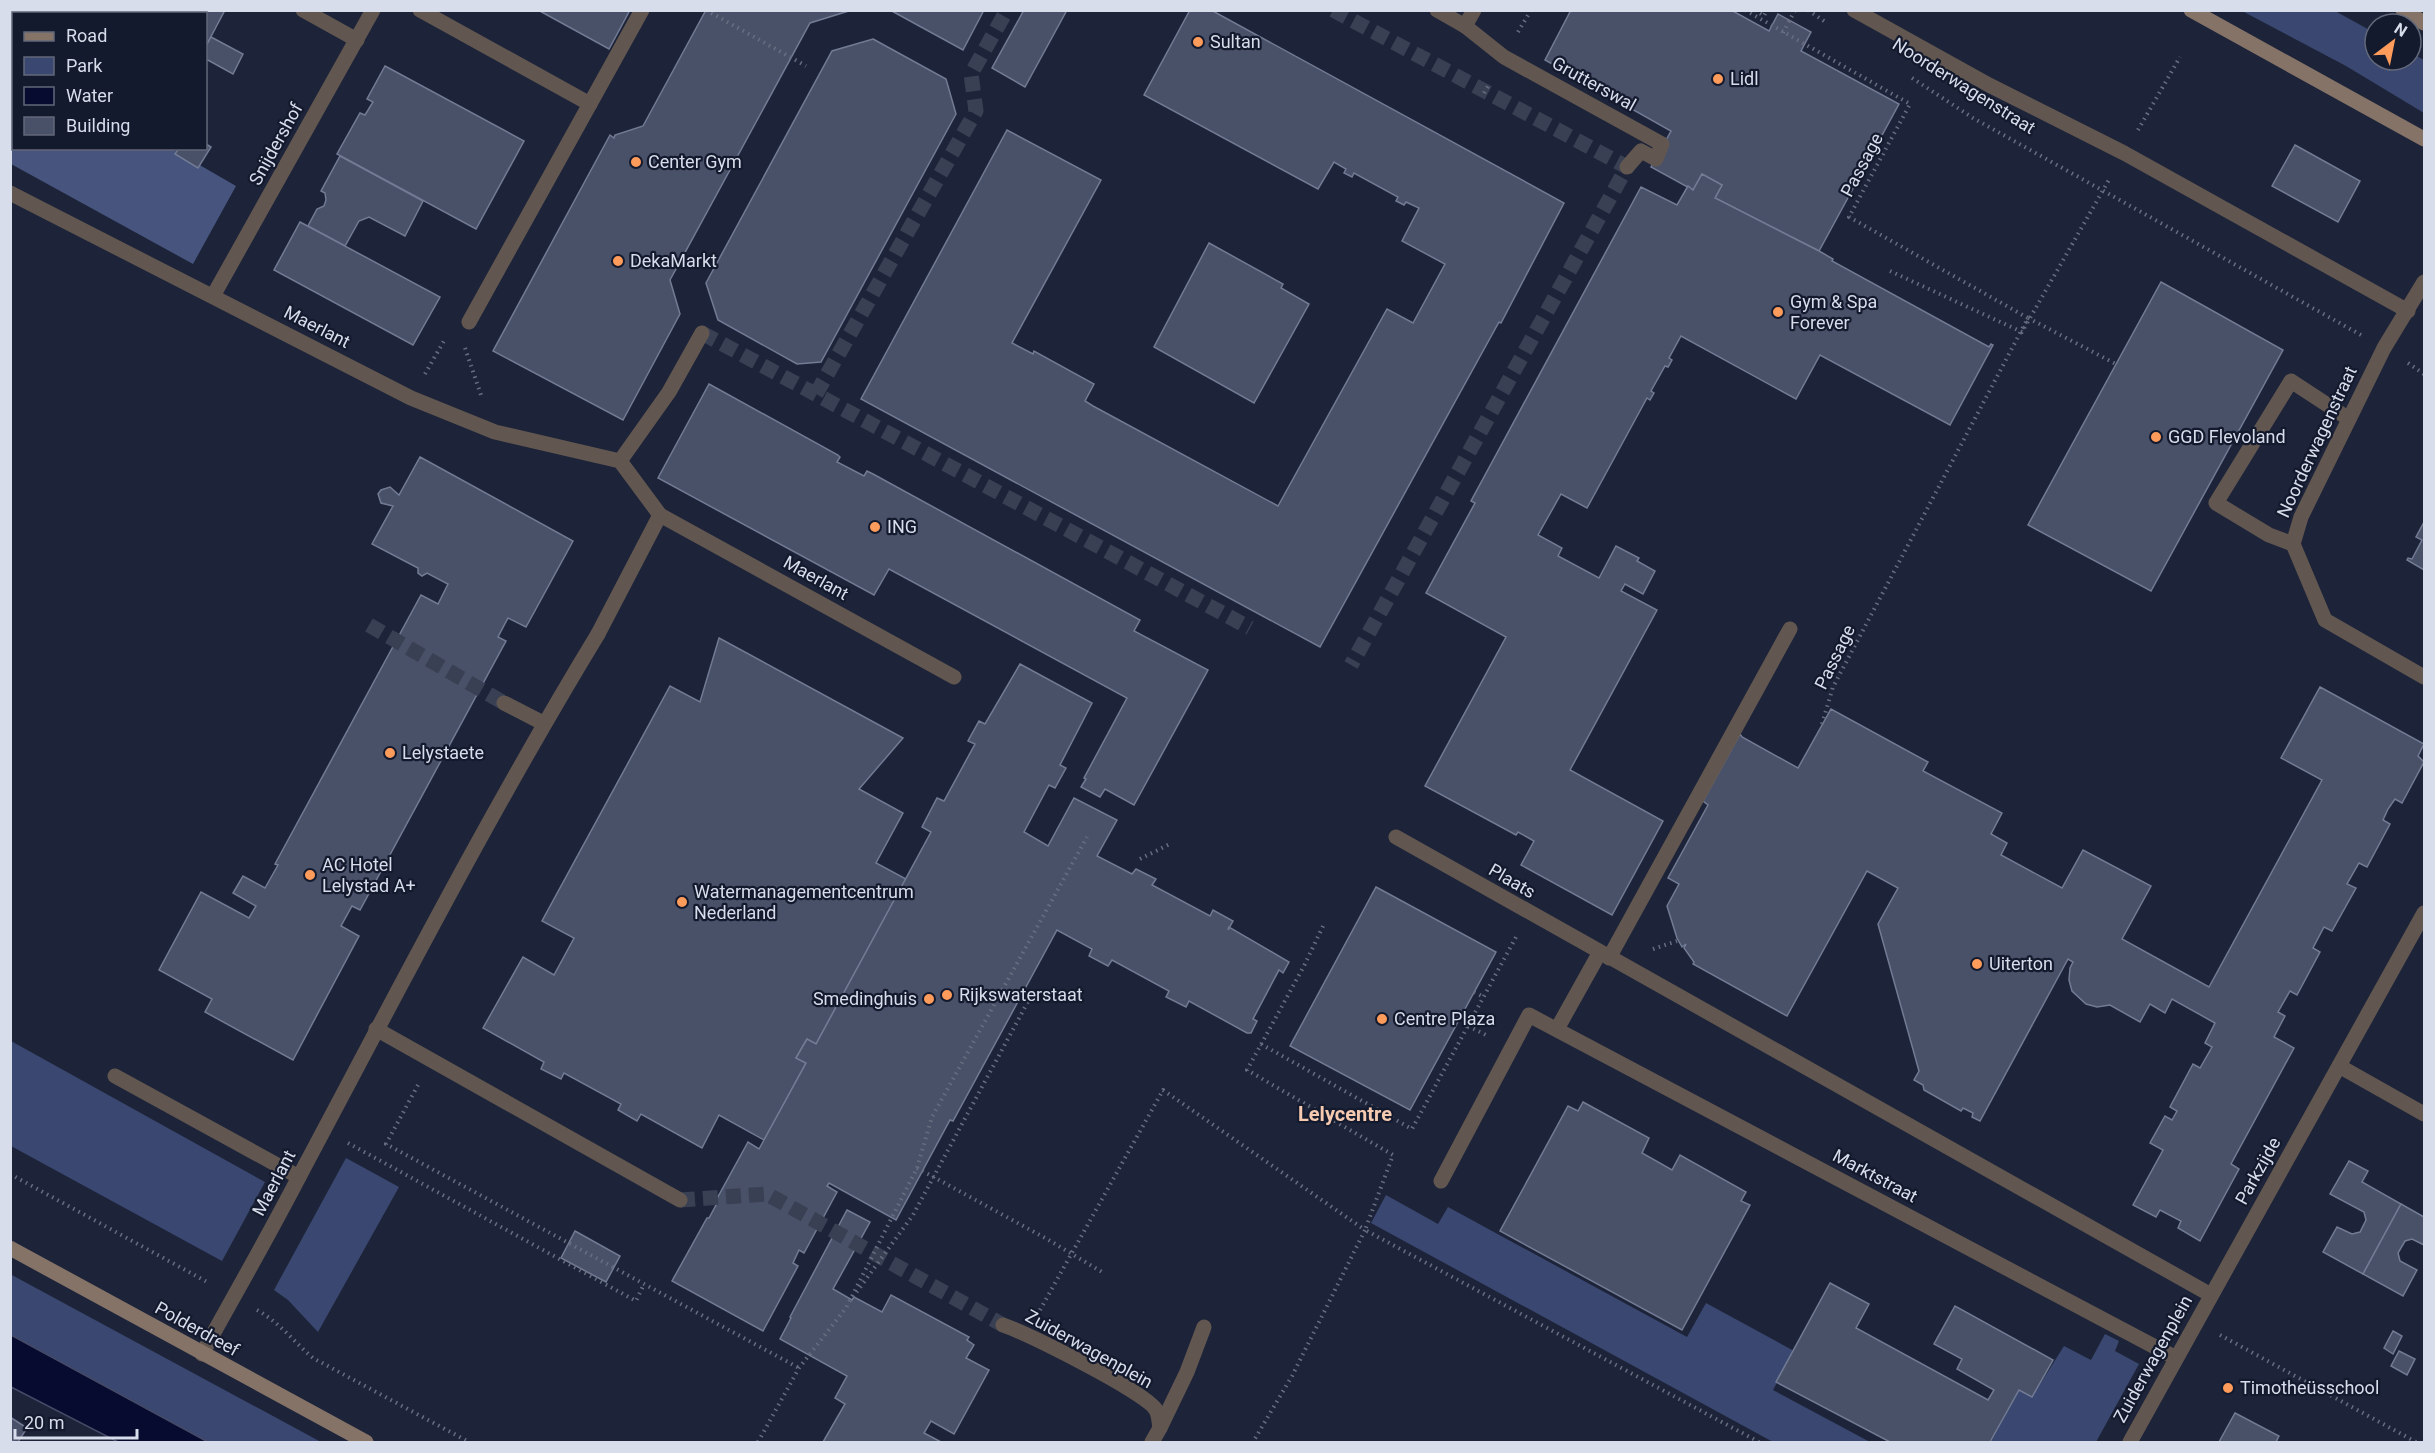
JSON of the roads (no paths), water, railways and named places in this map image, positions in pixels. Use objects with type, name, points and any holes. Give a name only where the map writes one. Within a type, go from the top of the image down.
[{"type":"street","points":[[303,10],[357,40]]},
{"type":"street","name":"Snijdershof","points":[[213,296],[373,10]]},
{"type":"street","points":[[420,10],[590,104]]},
{"type":"street","points":[[469,322],[642,10]]},
{"type":"street","points":[[1437,10],[1465,26],[1474,10]]},
{"type":"street","name":"Noorderwagenstraat","points":[[1854,10],[1989,85],[2124,153],[2408,311]]},
{"type":"street","points":[[2191,10],[2424,139]]},
{"type":"street","points":[[2403,10],[2424,22]]},
{"type":"street","name":"Grutterswal","points":[[1465,26],[1504,57],[1662,144],[1656,159],[1641,151],[1627,167]]},
{"type":"street","name":"Maerlant","points":[[10,193],[411,398],[495,432],[620,461],[660,514],[954,676]]},
{"type":"street","name":"Noorderwagenstraat","points":[[2424,282],[2384,348],[2301,517],[2293,544],[2325,620],[2424,677]]},
{"type":"street","points":[[620,461],[669,392],[702,333]]},
{"type":"street","points":[[2293,544],[2269,534],[2216,503],[2291,381],[2349,418]]},
{"type":"street","name":"Maerlant","points":[[202,1354],[543,723],[598,634],[660,514]]},
{"type":"street","points":[[1441,1181],[1529,1015],[1557,1029],[1604,955],[1790,629]]},
{"type":"street","points":[[504,703],[543,723]]},
{"type":"street","name":"Plaats","points":[[1396,837],[1604,955]]},
{"type":"street","name":"Parkzijde","points":[[2211,1295],[2424,914]]},
{"type":"street","points":[[1604,955],[2211,1295]]},
{"type":"street","points":[[376,1029],[680,1200]]},
{"type":"street","name":"Marktstraat","points":[[1557,1029],[2176,1358]]},
{"type":"street","points":[[2339,1066],[2424,1114]]},
{"type":"street","points":[[115,1076],[299,1177]]},
{"type":"street","name":"Polderdreef","points":[[10,1248],[366,1443]]},
{"type":"street","name":"Zuiderwagenplein","points":[[2130,1443],[2211,1295]]},
{"type":"street","name":"Zuiderwagenplein","points":[[1003,1325],[1027,1334],[1138,1394],[1156,1410],[1160,1428]]},
{"type":"street","points":[[1152,1443],[1187,1372],[1204,1328]]},
{"type":"water","points":[[10,1335],[208,1442],[118,1442],[11,1387]]},
{"type":"tunnel","points":[[816,394],[976,111],[971,74],[1007,10]]},
{"type":"tunnel","points":[[1333,10],[1627,167],[1351,665]]},
{"type":"tunnel","points":[[702,333],[1250,628]]},
{"type":"tunnel","points":[[369,625],[504,703]]},
{"type":"tunnel","points":[[680,1200],[767,1194],[1003,1325]]},
{"type":"place","name":"Sultan","points":[[1198,42]]},
{"type":"place","name":"Lidl","points":[[1718,79]]},
{"type":"place","name":"Center Gym","points":[[636,162]]},
{"type":"place","name":"DekaMarkt","points":[[618,261]]},
{"type":"place","name":"Gym & Spa Forever","points":[[1778,312]]},
{"type":"place","name":"GGD Flevoland","points":[[2156,437]]},
{"type":"place","name":"ING","points":[[875,527]]},
{"type":"place","name":"Lelystaete","points":[[390,753]]},
{"type":"place","name":"AC Hotel Lelystad A+","points":[[310,875]]},
{"type":"place","name":"Watermanagementcentrum Nederland","points":[[682,902]]},
{"type":"place","name":"Uiterton","points":[[1977,964]]},
{"type":"place","name":"Rijkswaterstaat","points":[[947,995]]},
{"type":"place","name":"Smedinghuis","points":[[929,999]]},
{"type":"place","name":"Centre Plaza","points":[[1382,1019]]},
{"type":"place","name":"Timotheüsschool","points":[[2228,1388]]},
{"type":"district","name":"Lelycentre","points":[[1345,1114]]}]
